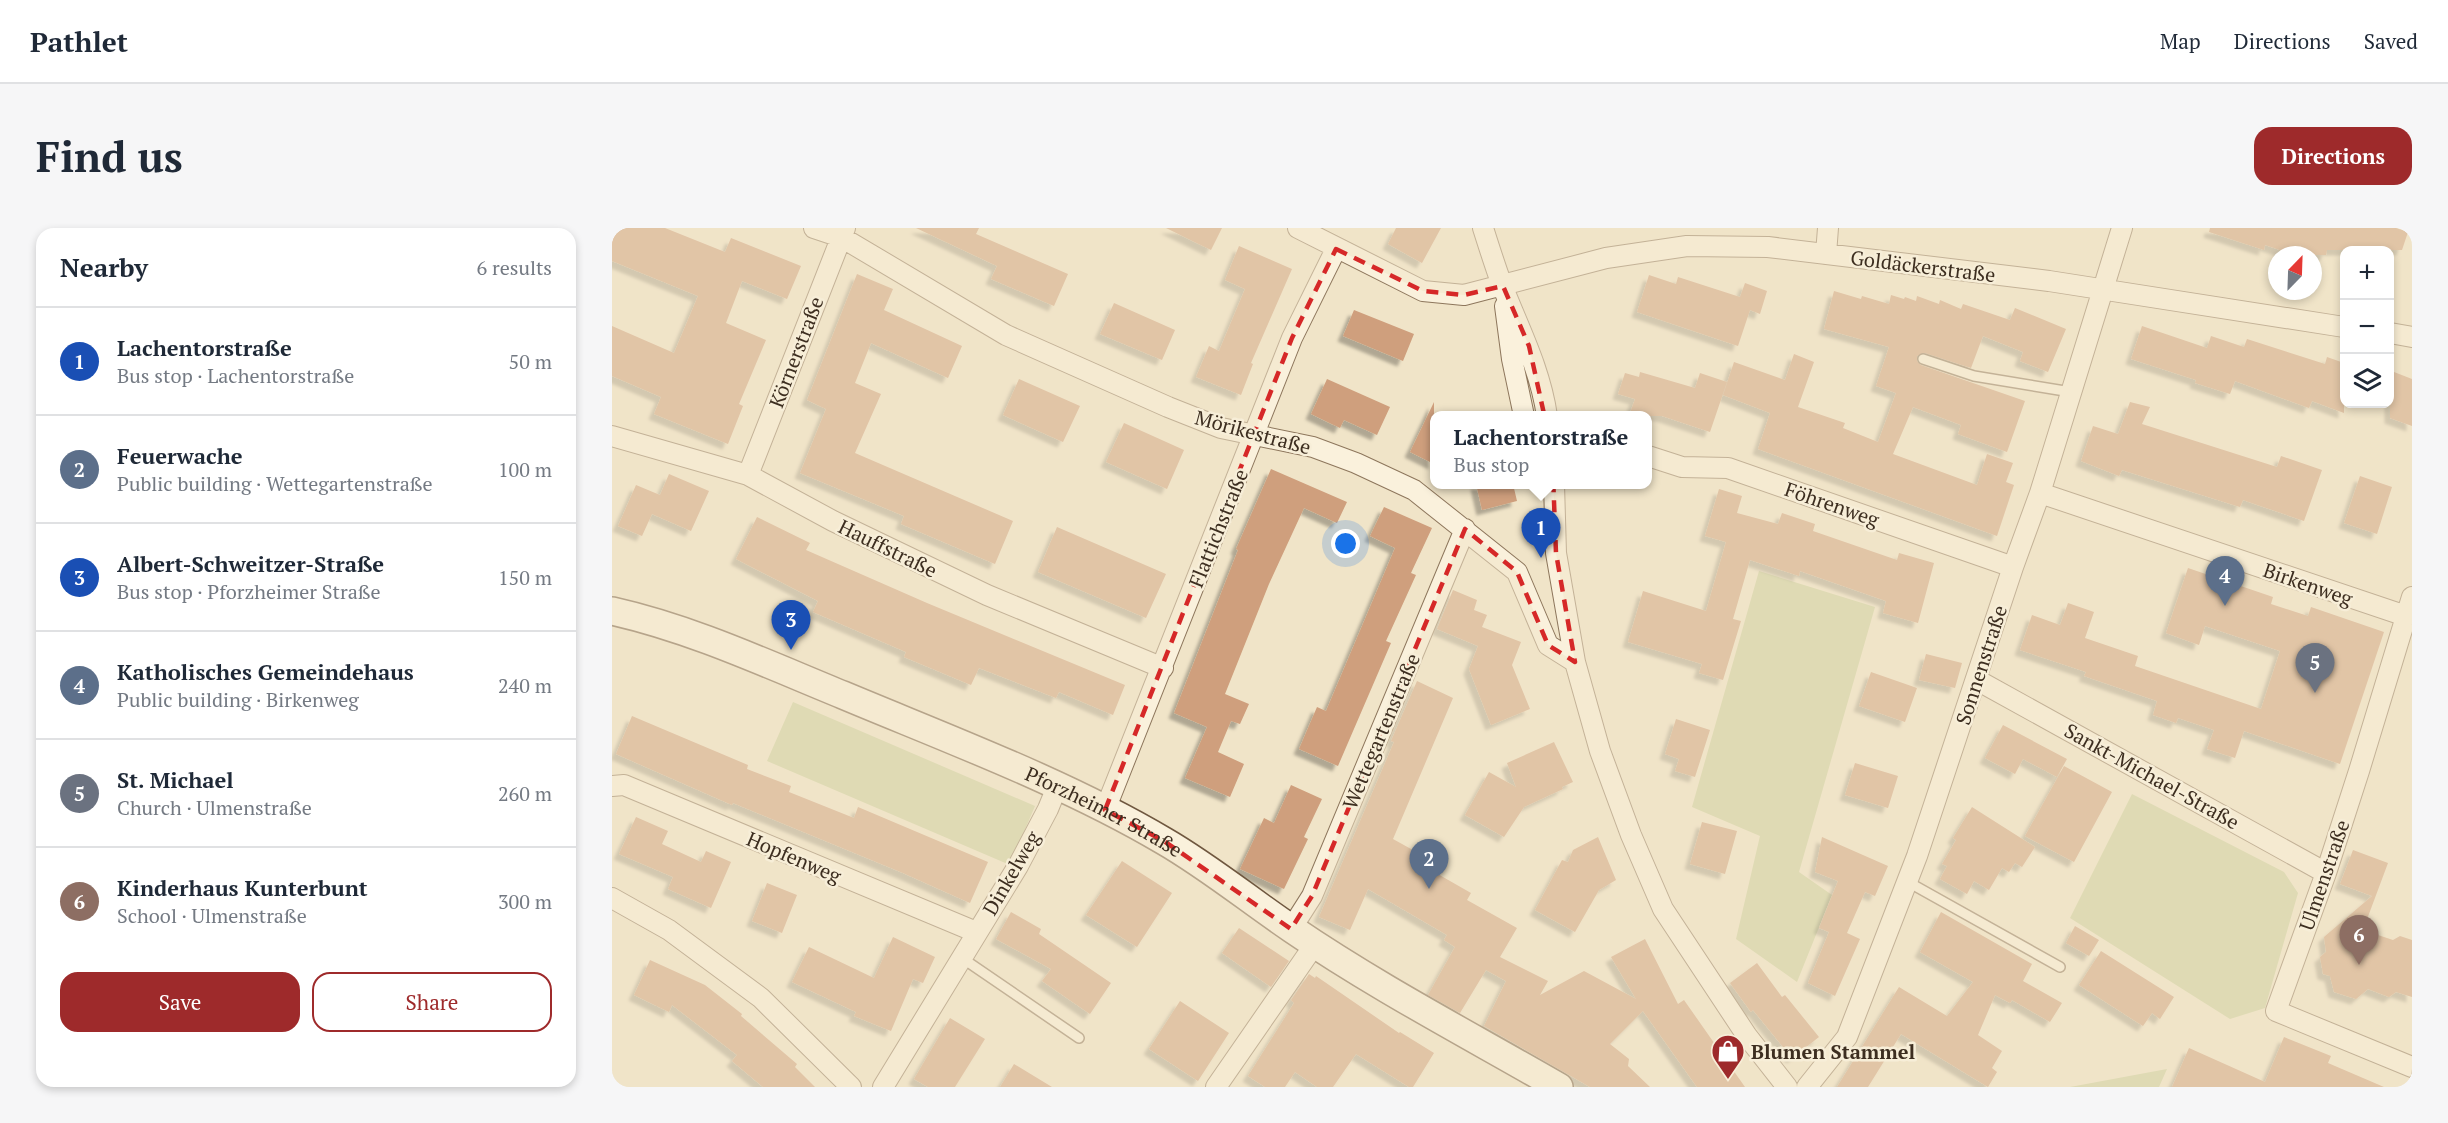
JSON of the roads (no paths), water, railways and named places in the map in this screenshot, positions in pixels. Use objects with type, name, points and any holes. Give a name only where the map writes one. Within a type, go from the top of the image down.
[{"type":"street","name":"Mörikestraße","points":[[814,228],[843,232],[1006,334],[1168,407],[1221,428],[1313,447],[1356,463],[1414,490],[1517,572],[1548,645],[1575,662]]},
{"type":"street","name":"Goldäckerstraße","points":[[1298,228],[1423,291],[1464,295],[1606,258],[1687,246],[1768,247],[2103,290],[2340,326]]},
{"type":"street","points":[[1483,228],[1503,286],[1529,346],[1546,411]]},
{"type":"street","points":[[1826,254],[1828,228]]},
{"type":"street","name":"Sonnenstraße","points":[[1807,1087],[1847,1037],[1908,882],[2040,493],[2121,228]]},
{"type":"street","name":"Körnerstraße","points":[[748,475],[843,232]]},
{"type":"street","name":"Flattichstraße","points":[[1105,810],[1292,338],[1336,249]]},
{"type":"street","points":[[1503,286],[1512,359],[1523,411]]},
{"type":"street","points":[[2394,334],[2412,337]]},
{"type":"street","name":"Hauffstraße","points":[[612,436],[748,475],[833,521],[987,595],[1163,668]]},
{"type":"street","name":"Föhrenweg","points":[[1652,457],[1682,466],[1728,468],[2013,567]]},
{"type":"street","points":[[1544,489],[1555,524]]},
{"type":"street","points":[[1554,489],[1556,553],[1575,662],[1600,751],[1631,835],[1664,909],[1747,1036],[1787,1087]]},
{"type":"street","name":"Birkenweg","points":[[2040,493],[2406,616]]},
{"type":"street","name":"Wettegartenstraße","points":[[1291,929],[1312,896],[1465,529]]},
{"type":"street","name":"Ulmenstraße","points":[[2412,597],[2326,873],[2276,1011],[2412,1066]]},
{"type":"street","name":"Pforzheimer Straße","points":[[612,611],[690,632],[1056,787],[1105,810],[1164,840],[1291,929],[1363,975],[1559,1087]]},
{"type":"street","name":"Sankt-Michael-Straße","points":[[1977,680],[2326,873]]},
{"type":"street","name":"Hopfenweg","points":[[612,786],[624,785],[976,932]]},
{"type":"street","name":"Dinkelweg","points":[[883,1087],[1018,866],[1048,809],[1056,787]]},
{"type":"street","points":[[612,898],[669,930],[761,998],[851,1087]]},
{"type":"street","points":[[1216,1087],[1315,944]]},
{"type":"lane","points":[[1923,359],[1974,376],[2071,392]]},
{"type":"lane","points":[[1908,882],[2060,967]]},
{"type":"lane","points":[[963,958],[1079,1038]]},
{"type":"place","name":"Lachentorstraße","points":[[1541,558]]},
{"type":"place","name":"Katholisches Gemeindehaus","points":[[2225,606]]},
{"type":"place","name":"Albert-Schweitzer-Straße","points":[[791,650]]},
{"type":"place","name":"St. Michael","points":[[2315,693]]},
{"type":"place","name":"Feuerwache","points":[[1429,889]]},
{"type":"place","name":"Kinderhaus Kunterbunt","points":[[2359,965]]},
{"type":"place","name":"Blumen Stammel","points":[[1728,1080]]}]
